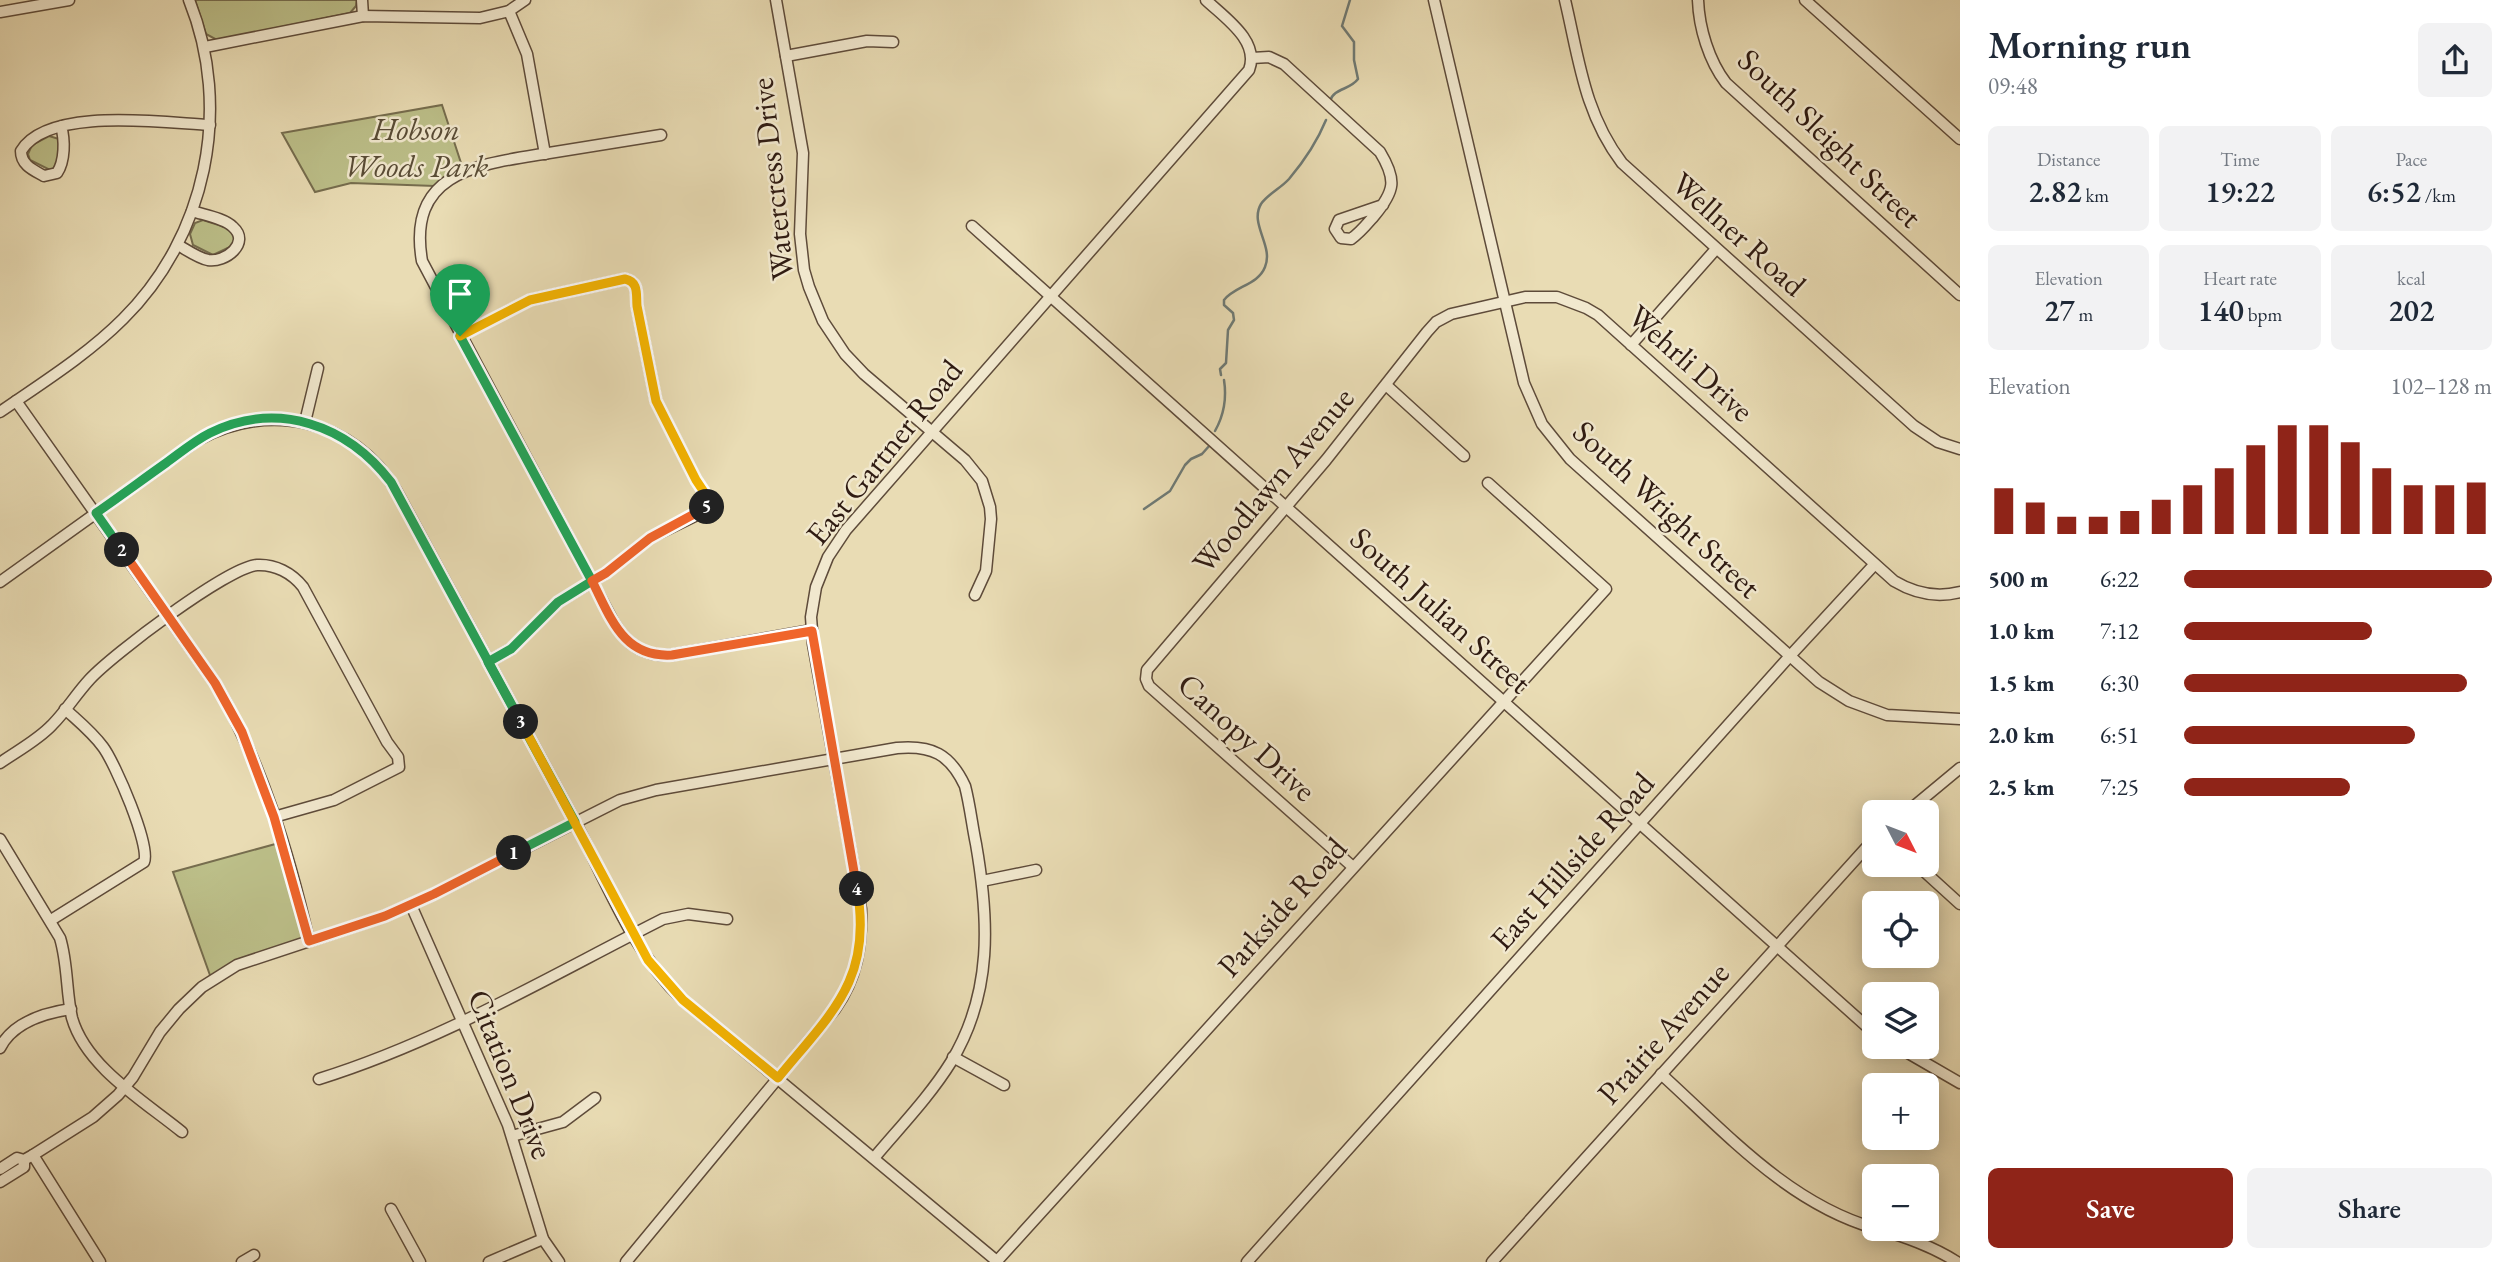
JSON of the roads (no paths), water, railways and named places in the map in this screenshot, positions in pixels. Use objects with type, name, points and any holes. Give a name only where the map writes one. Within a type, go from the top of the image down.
[{"type":"street","points":[[0,12],[69,0]]},
{"type":"street","points":[[0,412],[87,350],[125,318],[153,285],[178,245],[192,211],[206,159],[210,125],[211,95],[205,47],[189,0]]},
{"type":"street","points":[[362,0],[363,16]]},
{"type":"street","points":[[205,47],[363,16],[470,18],[509,11],[525,0]]},
{"type":"street","name":"Watercress Drive","points":[[776,0],[803,153],[801,251],[815,306],[832,336],[856,366],[971,466],[986,491],[991,519],[988,558],[984,579],[975,595]]},
{"type":"street","points":[[1206,0],[1241,34],[1252,58],[1269,57],[1284,64],[1380,152],[1389,168],[1393,184],[1383,205]]},
{"type":"street","name":"South Wright Street","points":[[1434,0],[1530,401],[1554,442],[1789,657],[1836,695],[1869,710],[1912,718],[1960,719]]},
{"type":"street","name":"Wellner Road","points":[[1565,0],[1588,100],[1596,121],[1610,146],[1632,173],[1914,426],[1938,442],[1960,449]]},
{"type":"street","name":"South Sleight Street","points":[[1698,0],[1709,52],[1726,83],[1960,295]]},
{"type":"street","points":[[1805,0],[1960,139]]},
{"type":"street","points":[[509,11],[527,54],[545,154]]},
{"type":"street","points":[[786,56],[867,41],[892,42]]},
{"type":"street","name":"East Gartner Road","points":[[626,1262],[840,1001],[853,976],[861,947],[861,909],[812,631],[812,604],[816,587],[836,543],[931,431],[1240,82],[1249,70],[1252,58]]},
{"type":"street","points":[[61,126],[62,165],[57,173],[44,176],[22,160],[21,151],[37,137],[61,126],[76,121],[210,125]]},
{"type":"street","points":[[661,135],[472,167],[449,179],[434,196],[421,225],[419,240],[422,261],[592,581],[622,636],[632,646],[654,655],[672,655],[812,631]]},
{"type":"street","points":[[178,245],[202,258],[213,260],[231,253],[237,247],[238,233],[230,225],[192,211]]},
{"type":"street","name":"South Julian Street","points":[[972,226],[1862,1022]]},
{"type":"street","points":[[1631,345],[1716,249]]},
{"type":"street","points":[[460,336],[519,305],[549,294],[625,279],[635,284],[647,364],[656,401],[709,504],[699,514],[650,538],[606,573],[558,602],[511,649],[488,662]]},
{"type":"street","name":"Wehrli Drive","points":[[1436,322],[1451,314],[1505,301],[1544,296],[1569,300],[1598,315],[1874,565]]},
{"type":"street","name":"Woodlawn Avenue","points":[[1147,670],[1287,506],[1436,322]]},
{"type":"street","points":[[305,422],[318,368]]},
{"type":"street","points":[[1386,385],[1464,456]]},
{"type":"street","points":[[16,401],[215,683],[233,714],[253,757],[274,817],[309,941]]},
{"type":"street","points":[[0,582],[198,440],[222,428],[266,419],[305,422],[351,442],[386,475],[648,960],[672,989],[997,1261]]},
{"type":"street","name":"Parkside Road","points":[[997,1261],[1606,589],[1488,483]]},
{"type":"street","points":[[1874,565],[1909,589],[1939,595],[1960,592]]},
{"type":"street","name":"East Hillside Road","points":[[1247,1262],[1874,565]]},
{"type":"street","points":[[0,763],[46,730],[106,663],[222,579],[244,567],[268,566],[285,571],[299,582],[307,594],[387,742],[398,757],[399,767],[348,793],[274,817]]},
{"type":"street","name":"Canopy Drive","points":[[1147,670],[1146,679],[1149,686],[1353,867]]},
{"type":"street","points":[[51,920],[145,862],[146,858],[142,838],[110,758],[92,733],[65,709]]},
{"type":"street","points":[[0,1182],[24,1167],[29,1158],[93,1117],[125,1087],[170,1018],[202,987],[250,960],[375,920],[411,905],[620,800],[642,793],[911,747],[929,749],[942,755],[965,786],[982,881],[986,926],[982,975],[972,1013],[953,1057],[928,1093],[874,1158]]},
{"type":"street","points":[[1921,800],[1960,768]]},
{"type":"street","points":[[0,839],[60,938],[65,956],[71,1009],[78,1033],[91,1055],[125,1087],[182,1132]]},
{"type":"street","name":"Prairie Avenue","points":[[1492,1262],[1862,852]]},
{"type":"street","points":[[982,881],[1036,870]]},
{"type":"street","points":[[1930,877],[1960,904]]},
{"type":"street","name":"Citation Drive","points":[[411,905],[512,1136],[543,1239],[559,1262]]},
{"type":"street","points":[[319,1079],[380,1059],[464,1022],[663,919],[700,914],[727,919]]},
{"type":"street","points":[[0,1048],[9,1034],[19,1026],[47,1013],[71,1009]]},
{"type":"street","points":[[953,1057],[1004,1085]]},
{"type":"street","points":[[1918,1059],[1960,1083]]},
{"type":"street","points":[[1661,1074],[1780,1181],[1809,1200],[1849,1221],[1862,1224]]},
{"type":"street","points":[[512,1136],[562,1122],[595,1098]]},
{"type":"street","points":[[0,1169],[17,1158],[29,1158]]},
{"type":"street","points":[[29,1158],[100,1262]]},
{"type":"street","points":[[391,1209],[420,1262]]},
{"type":"street","points":[[489,1262],[543,1239]]},
{"type":"street","points":[[1914,1241],[1957,1262]]},
{"type":"street","points":[[242,1262],[254,1255]]},
{"type":"waterway","points":[[1330,101],[1335,94],[1358,79],[1354,42],[1342,26],[1350,0]]},
{"type":"waterway","points":[[1221,375],[1220,369],[1226,363],[1228,330],[1234,320],[1233,313],[1224,305],[1224,300],[1257,278],[1267,259],[1258,219],[1261,204],[1295,172],[1315,143],[1326,120]]},
{"type":"waterway","points":[[1215,431],[1224,407],[1224,380]]},
{"type":"waterway","points":[[1144,509],[1170,491],[1185,465],[1210,445]]},
{"type":"park label","name":"Hobson Woods Park","points":[[416,148]]}]
